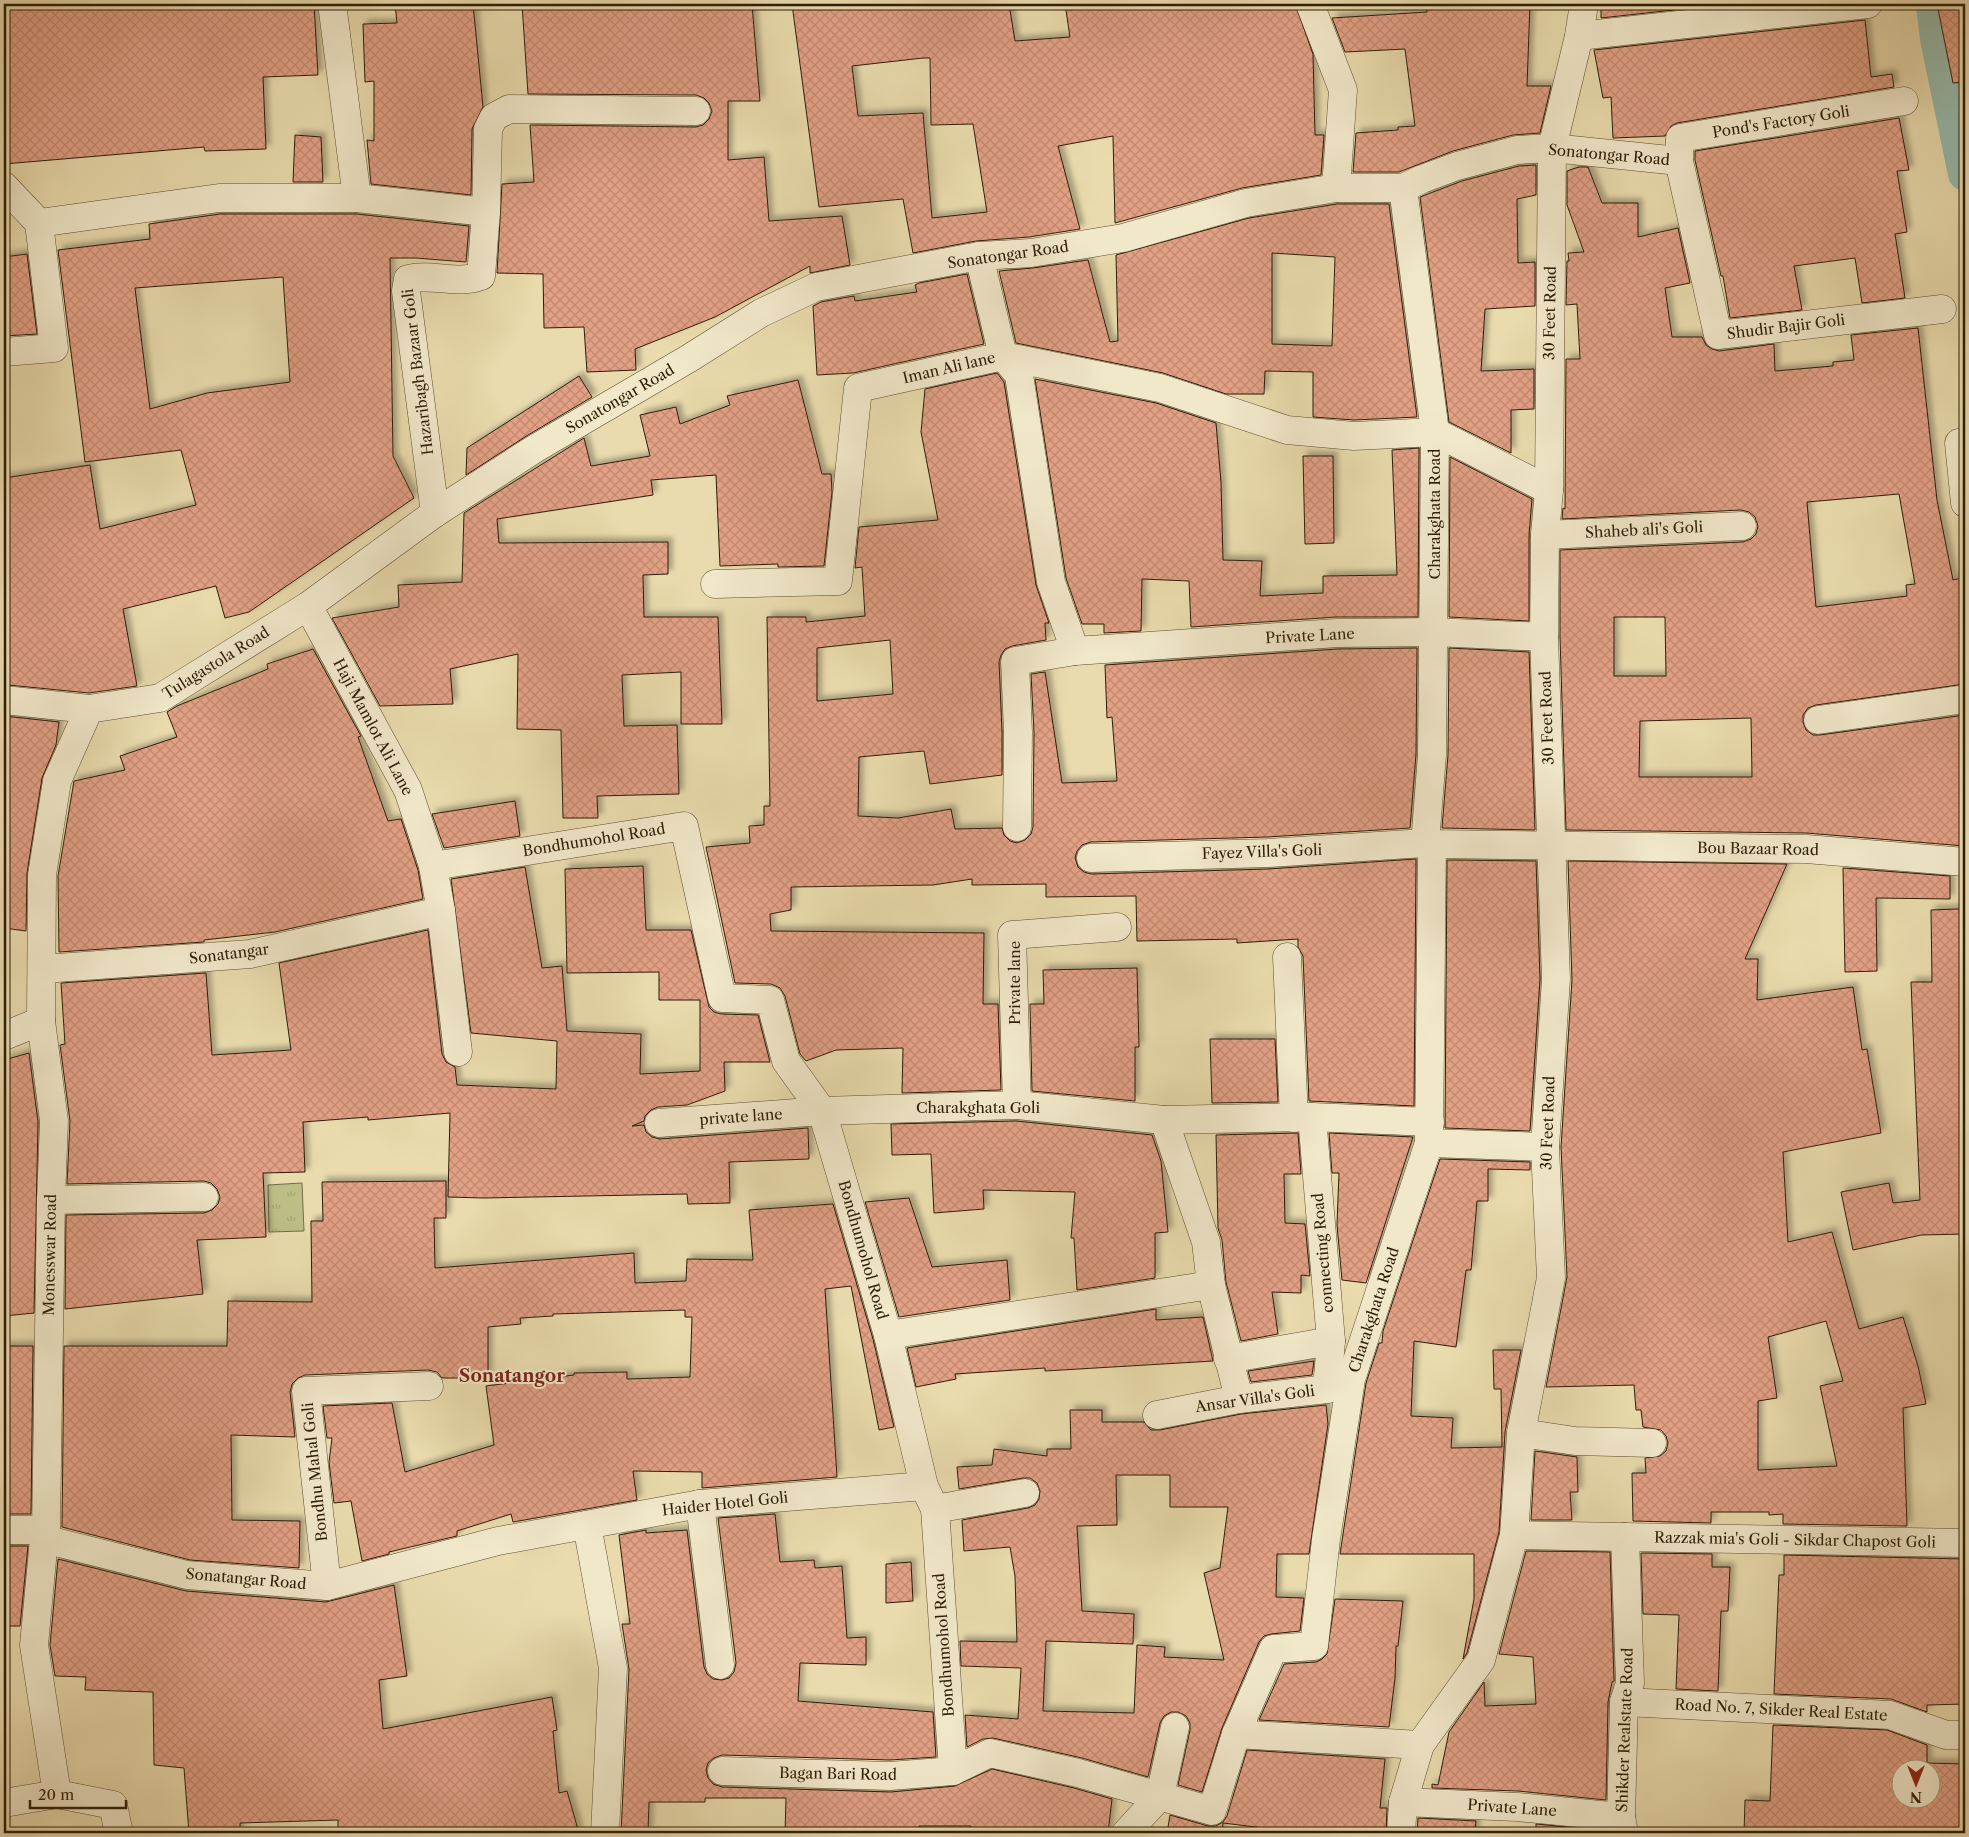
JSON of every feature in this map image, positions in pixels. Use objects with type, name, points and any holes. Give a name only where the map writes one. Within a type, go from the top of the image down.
[{"type":"street","points":[[335,4],[333,11],[357,198]]},
{"type":"street","points":[[1310,4],[1343,90],[1336,188]]},
{"type":"street","name":"30 Feet Road","points":[[1401,1833],[1403,1802],[1420,1745],[1481,1660],[1514,1535],[1521,1433],[1551,1278],[1545,1147],[1556,979],[1544,636],[1545,535],[1549,490],[1552,148],[1579,36],[1584,4]]},
{"type":"street","points":[[1579,36],[1868,4]]},
{"type":"street","name":"Pond's Factory Goli","points":[[1679,161],[1680,138],[1904,101]]},
{"type":"street","points":[[39,223],[219,198],[357,198],[486,212],[488,129],[494,117],[510,109],[696,111]]},
{"type":"street","name":"Sonatongar Road","points":[[397,542],[435,513],[536,448],[688,359],[761,313],[816,287],[979,256],[1031,253],[1123,238],[1246,203],[1336,188],[1403,188],[1448,169],[1517,150],[1552,148],[1679,161]]},
{"type":"street","name":"Shudir Bajir Goli","points":[[1679,161],[1718,335],[1942,309]]},
{"type":"street","points":[[4,186],[39,223],[54,348],[4,352]]},
{"type":"street","name":"Charakghata Road","points":[[1236,1734],[1273,1649],[1314,1646],[1326,1538],[1339,1384],[1429,1132],[1429,844],[1436,432],[1403,188]]},
{"type":"street","name":"Hazaribagh Bazaar Goli","points":[[435,513],[406,290],[408,279],[420,276],[472,279],[480,276],[486,212]]},
{"type":"street","points":[[979,256],[1003,356],[1019,375],[1051,582],[1075,652]]},
{"type":"street","name":"Iman Ali lane","points":[[715,584],[838,580],[858,388],[1003,356],[1160,388],[1287,430],[1354,436],[1436,432]]},
{"type":"street","points":[[1436,432],[1549,490]]},
{"type":"street","points":[[1959,443],[1965,503]]},
{"type":"street","name":"Shaheb ali's Goli","points":[[1545,535],[1742,526]]},
{"type":"street","name":"Tulagastola Road","points":[[4,700],[89,709],[160,698],[308,606],[397,542]]},
{"type":"street","name":"Haji Mamlot Ali Lane","points":[[308,606],[408,790],[433,866],[441,910],[458,1052]]},
{"type":"street","name":"Private Lane","points":[[1017,827],[1018,732],[1015,661],[1075,652],[1337,633],[1434,632],[1544,636]]},
{"type":"street","points":[[1818,720],[1965,699]]},
{"type":"street","points":[[4,1036],[41,1021],[43,969],[42,875],[58,781],[89,709]]},
{"type":"street","name":"Bondhumohol Road","points":[[433,866],[684,826],[722,998],[770,1000],[786,1061],[822,1111],[888,1335],[929,1498],[953,1772]]},
{"type":"street","points":[[1429,844],[1550,845]]},
{"type":"street","name":"Fayez Villa's Goli","points":[[1092,858],[1268,853],[1429,844]]},
{"type":"street","name":"Bou Bazaar Road","points":[[1550,845],[1806,849],[1965,862]]},
{"type":"street","name":"Sonatangar","points":[[43,969],[250,954],[441,910]]},
{"type":"street","name":"Private lane","points":[[1017,1105],[1012,935],[1118,926]]},
{"type":"street","name":"connecting Road","points":[[1287,957],[1303,1118],[1331,1341],[1339,1384]]},
{"type":"street","name":"Monesswar Road","points":[[41,1021],[54,1121],[45,1534],[34,1645],[58,1794]]},
{"type":"street","name":"Charakghata Goli","points":[[822,1111],[1017,1105],[1164,1120],[1303,1118],[1429,1132]]},
{"type":"street","name":"private lane","points":[[659,1123],[822,1111]]},
{"type":"street","points":[[1164,1120],[1206,1242],[1211,1285],[1239,1399]]},
{"type":"street","points":[[1429,1132],[1545,1147]]},
{"type":"street","points":[[51,1200],[204,1197]]},
{"type":"street","points":[[888,1335],[1211,1285]]},
{"type":"street","points":[[1228,1359],[1331,1341]]},
{"type":"street","name":"Ansar Villa's Goli","points":[[1157,1415],[1239,1399],[1339,1384]]},
{"type":"street","name":"Bondhu Mahal Goli","points":[[327,1586],[306,1391],[429,1386]]},
{"type":"street","points":[[1521,1433],[1575,1442],[1652,1442]]},
{"type":"street","points":[[929,1498],[1025,1493]]},
{"type":"street","name":"Haider Hotel Goli","points":[[498,1541],[700,1504],[929,1498]]},
{"type":"street","points":[[700,1504],[720,1665]]},
{"type":"street","points":[[586,1525],[614,1668],[605,1833]]},
{"type":"street","name":"Sonatangar Road","points":[[4,1530],[45,1534],[186,1575],[327,1586],[498,1541]]},
{"type":"street","name":"Razzak mia's Goli - Sikdar Chapost Goli","points":[[1514,1535],[1965,1543]]},
{"type":"street","name":"Shikder Realstate Road","points":[[1623,1825],[1624,1702],[1630,1683],[1625,1537]]},
{"type":"street","name":"Road No. 7, Sikder Real Estate","points":[[1624,1702],[1890,1715],[1946,1735],[1965,1735]]},
{"type":"street","points":[[1126,1833],[1160,1796],[1175,1727]]},
{"type":"street","points":[[953,1772],[990,1753],[1078,1772],[1212,1812],[1236,1734],[1420,1745]]},
{"type":"street","name":"Bagan Bari Road","points":[[722,1772],[890,1776],[953,1772]]},
{"type":"street","points":[[4,1803],[58,1794],[113,1804],[119,1833]]},
{"type":"street","name":"Private Lane","points":[[1403,1802],[1517,1807],[1623,1825]]},
{"type":"green space","points":[[302,1183],[304,1231],[269,1232],[268,1185]]},
{"type":"building","points":[[4,4],[314,4],[318,75],[263,77],[266,149],[205,151],[204,147],[4,164]]},
{"type":"building","points":[[395,4],[473,4],[483,107],[472,129],[471,195],[371,184],[367,140],[374,141],[374,81],[365,82],[363,24],[397,23]]},
{"type":"building","points":[[522,4],[752,4],[760,101],[728,101],[728,160],[764,157],[769,221],[842,216],[850,265],[810,273],[810,266],[715,317],[635,349],[636,370],[587,372],[584,327],[544,328],[543,274],[497,273],[502,184],[534,182],[530,125],[696,127],[703,125],[709,119],[712,111],[709,103],[704,98],[696,95],[528,94]]},
{"type":"building","points":[[792,4],[1009,4],[1015,41],[1070,37],[1065,4],[1295,4],[1313,54],[1315,135],[1324,135],[1321,175],[1242,188],[1115,223],[1113,136],[1058,146],[1080,229],[1029,237],[976,241],[913,253],[903,199],[819,207]],"holes":[[[930,58],[931,125],[973,124],[987,212],[932,218],[923,113],[858,116],[852,66]]]},
{"type":"building","points":[[1427,4],[1530,4],[1527,86],[1551,86],[1540,133],[1513,135],[1453,151],[1399,172],[1353,172],[1356,133],[1398,130],[1398,127],[1415,126],[1405,49],[1345,52],[1332,18],[1427,12]]},
{"type":"building","points":[[1601,4],[1728,4],[1601,18]]},
{"type":"building","points":[[1937,4],[1965,4],[1965,82],[1953,83]]},
{"type":"building","points":[[1865,20],[1871,77],[1892,74],[1894,87],[1677,123],[1671,126],[1665,136],[1613,138],[1611,97],[1603,98],[1594,50]]},
{"type":"building","points":[[1899,118],[1909,170],[1897,171],[1907,232],[1895,234],[1905,298],[1862,303],[1855,258],[1794,266],[1802,310],[1730,318],[1723,276],[1721,276],[1695,160],[1695,151]]},
{"type":"building","points":[[295,135],[321,137],[323,182],[293,182]]},
{"type":"building","points":[[1536,165],[1536,195],[1517,199],[1518,263],[1535,262],[1535,306],[1485,309],[1481,371],[1534,369],[1534,409],[1511,410],[1511,453],[1449,422],[1420,197],[1462,181],[1519,166]]},
{"type":"building","points":[[1579,167],[1588,167],[1602,203],[1638,203],[1638,237],[1678,228],[1690,283],[1665,288],[1672,337],[1702,337],[1706,345],[1719,351],[1774,344],[1775,371],[1833,366],[1833,362],[1854,360],[1851,335],[1918,328],[1937,500],[1953,580],[1962,578],[1965,604],[1965,684],[1816,705],[1808,708],[1803,715],[1803,722],[1806,730],[1813,735],[1820,735],[1965,715],[1965,846],[1806,833],[1566,830],[1560,637],[1560,550],[1743,542],[1751,539],[1756,534],[1758,526],[1755,517],[1749,512],[1741,510],[1562,519],[1563,508],[1565,509],[1566,359],[1580,359],[1577,304],[1566,305],[1567,261],[1569,261],[1568,253],[1584,252],[1567,205],[1567,171]],"holes":[[[1899,494],[1915,584],[1906,585],[1907,596],[1816,607],[1807,502]],[[1614,617],[1665,617],[1666,676],[1614,676]],[[1751,718],[1752,777],[1639,777],[1640,721]]]},
{"type":"building","points":[[1337,204],[1389,204],[1417,417],[1354,420],[1313,417],[1313,372],[1265,371],[1264,394],[1226,394],[1163,373],[1016,343],[999,271],[1088,260],[1110,342],[1118,341],[1116,255],[1249,218]],"holes":[[[1272,253],[1335,257],[1332,346],[1272,344]]]},
{"type":"building","points":[[220,214],[356,214],[469,226],[466,262],[390,258],[393,456],[414,498],[249,612],[225,618],[216,586],[123,609],[137,686],[89,693],[8,685],[4,665],[4,478],[90,465],[100,529],[196,505],[181,450],[85,462],[58,250],[150,239],[149,224]],"holes":[[[283,277],[290,382],[207,393],[150,409],[135,288]]]},
{"type":"building","points":[[27,254],[37,334],[4,336],[4,257]]},
{"type":"building","points":[[967,274],[984,344],[853,373],[817,375],[813,306],[821,302],[854,296],[855,301],[917,292],[915,285],[919,283]]},
{"type":"building","points":[[997,373],[1004,382],[1036,585],[1049,623],[1045,623],[1046,640],[1012,646],[1005,649],[1001,655],[999,662],[1002,775],[930,784],[924,751],[859,757],[858,816],[898,818],[951,809],[955,829],[1002,828],[1004,835],[1010,841],[1017,843],[1025,840],[1031,834],[1033,827],[1034,732],[1031,674],[1045,672],[1062,783],[1117,781],[1112,717],[1107,718],[1105,665],[1338,649],[1417,648],[1416,754],[1410,828],[1267,837],[1091,842],[1082,845],[1077,851],[1075,858],[1078,867],[1084,872],[1091,874],[1268,869],[1416,859],[1414,1106],[1309,1101],[1303,956],[1298,947],[1298,939],[1237,943],[1237,939],[1137,941],[1136,896],[1046,897],[1046,884],[972,885],[972,879],[933,885],[791,887],[791,910],[770,914],[771,931],[984,933],[983,1004],[998,1004],[1001,1090],[902,1093],[903,1048],[836,1050],[806,1061],[800,1054],[785,996],[780,988],[771,984],[735,983],[706,847],[750,843],[749,826],[764,825],[764,806],[770,806],[767,617],[806,617],[806,622],[865,616],[862,567],[855,568],[859,527],[938,520],[921,432],[925,389]],"holes":[[[890,640],[893,694],[817,701],[817,648]]]},
{"type":"building","points":[[579,376],[592,397],[466,475],[467,448]]},
{"type":"building","points":[[1035,379],[1156,403],[1216,423],[1221,482],[1223,560],[1262,561],[1260,596],[1323,593],[1323,576],[1397,575],[1392,450],[1419,448],[1418,617],[1336,617],[1191,627],[1189,581],[1142,579],[1141,631],[1104,633],[1104,624],[1082,624],[1066,578]]},
{"type":"building","points":[[798,380],[822,474],[831,474],[832,492],[824,566],[778,567],[778,564],[720,566],[716,475],[651,480],[653,495],[497,519],[499,543],[668,542],[668,574],[643,575],[644,617],[718,617],[722,724],[681,724],[681,672],[622,675],[624,726],[677,725],[679,794],[597,796],[598,818],[563,818],[561,730],[517,729],[518,654],[450,669],[453,704],[380,706],[332,618],[399,607],[398,585],[462,582],[464,513],[584,438],[591,466],[650,456],[640,415],[676,407],[680,424],[730,405],[727,396]]},
{"type":"building","points":[[1303,456],[1333,456],[1334,543],[1305,544]]},
{"type":"building","points":[[1450,457],[1532,499],[1529,535],[1529,621],[1449,617]]},
{"type":"building","points":[[1449,648],[1529,652],[1535,830],[1442,828],[1448,755]]},
{"type":"building","points":[[313,649],[361,736],[358,737],[388,821],[401,819],[418,870],[423,899],[275,932],[204,940],[204,942],[59,952],[58,876],[74,781],[125,770],[120,756],[177,737],[167,712],[177,706],[268,669],[267,664]]},
{"type":"building","points":[[4,716],[59,722],[56,745],[42,778],[27,873],[26,931],[4,928]]},
{"type":"building","points":[[515,801],[520,836],[444,848],[432,814]]},
{"type":"building","points":[[1447,860],[1536,861],[1540,979],[1530,1131],[1445,1128]]},
{"type":"building","points":[[1568,861],[1787,864],[1745,959],[1758,959],[1757,1000],[1853,987],[1862,1050],[1867,1049],[1881,1133],[1783,1152],[1788,1242],[1832,1232],[1859,1329],[1903,1317],[1918,1366],[1926,1404],[1903,1408],[1907,1526],[1783,1524],[1783,1514],[1769,1515],[1769,1512],[1711,1512],[1711,1523],[1633,1521],[1632,1473],[1646,1473],[1645,1458],[1660,1456],[1666,1451],[1668,1443],[1666,1436],[1661,1430],[1643,1427],[1641,1410],[1636,1410],[1634,1385],[1546,1387],[1567,1277],[1561,1147],[1572,980]],"holes":[[[1826,1321],[1843,1381],[1820,1386],[1837,1466],[1758,1470],[1758,1401],[1777,1398],[1768,1337]]]},
{"type":"building","points":[[643,866],[646,930],[691,930],[709,1007],[714,1012],[721,1014],[758,1015],[770,1062],[724,1062],[725,1091],[687,1105],[658,1107],[651,1110],[645,1116],[644,1121],[632,1126],[644,1125],[646,1132],[652,1137],[660,1139],[808,1128],[809,1159],[729,1162],[730,1203],[688,1204],[687,1194],[448,1197],[450,1113],[368,1120],[368,1117],[303,1122],[305,1172],[263,1173],[266,1237],[197,1240],[203,1294],[65,1309],[66,1215],[204,1213],[212,1210],[218,1204],[220,1197],[217,1189],[211,1183],[204,1181],[67,1184],[70,1121],[60,1045],[65,1044],[61,983],[206,973],[212,1055],[291,1050],[279,963],[428,930],[442,1054],[446,1062],[455,1067],[457,1085],[556,1089],[557,1041],[471,1033],[451,879],[525,867],[542,968],[562,966],[567,1031],[641,1034],[640,1074],[700,1071],[700,1000],[659,1000],[659,972],[567,973],[565,869]]},
{"type":"building","points":[[1843,868],[1950,876],[1950,899],[1876,898],[1877,971],[1845,972]]},
{"type":"building","points":[[1931,910],[1965,910],[1965,1234],[1921,1235],[1853,1250],[1841,1192],[1889,1183],[1893,1203],[1920,1200],[1911,982],[1932,982]]},
{"type":"building","points":[[1137,968],[1139,1047],[1135,1047],[1135,1101],[1032,1091],[1030,1004],[1044,1004],[1043,970]]},
{"type":"building","points":[[1210,1039],[1275,1039],[1278,1102],[1212,1103]]},
{"type":"building","points":[[29,1053],[38,1122],[34,1313],[4,1316],[4,1060]]},
{"type":"building","points":[[1016,1121],[1152,1135],[1161,1161],[1168,1232],[1155,1233],[1155,1278],[1077,1290],[1074,1238],[1071,1238],[1075,1192],[983,1190],[984,1209],[934,1213],[931,1154],[892,1155],[891,1124]]},
{"type":"building","points":[[1298,1133],[1301,1174],[1284,1174],[1285,1223],[1305,1224],[1310,1276],[1301,1275],[1301,1293],[1272,1292],[1278,1334],[1241,1341],[1226,1282],[1222,1240],[1218,1228],[1216,1135]]},
{"type":"building","points":[[1329,1133],[1413,1137],[1366,1283],[1342,1280],[1337,1225],[1339,1173],[1332,1173]]},
{"type":"building","points":[[1440,1159],[1530,1162],[1530,1170],[1488,1169],[1488,1201],[1477,1201],[1471,1270],[1466,1270],[1456,1347],[1414,1341],[1411,1416],[1453,1418],[1451,1448],[1502,1447],[1501,1389],[1494,1389],[1493,1350],[1521,1350],[1505,1432],[1499,1532],[1467,1653],[1463,1659],[1474,1599],[1474,1554],[1340,1554],[1366,1383],[1379,1343],[1382,1343],[1383,1331]]},
{"type":"building","points":[[446,1181],[446,1218],[434,1218],[435,1268],[634,1253],[635,1283],[686,1281],[687,1259],[753,1260],[749,1210],[833,1204],[873,1339],[894,1427],[879,1430],[851,1286],[825,1289],[837,1477],[702,1488],[702,1472],[633,1471],[637,1500],[513,1522],[511,1514],[457,1531],[457,1536],[389,1552],[389,1554],[362,1561],[351,1501],[334,1503],[329,1462],[332,1438],[327,1438],[323,1406],[392,1403],[405,1472],[494,1445],[486,1386],[574,1375],[574,1373],[627,1372],[627,1379],[690,1377],[692,1317],[685,1317],[685,1310],[553,1314],[553,1316],[520,1318],[521,1324],[488,1327],[488,1378],[442,1378],[437,1372],[428,1370],[305,1375],[298,1378],[292,1384],[290,1392],[295,1437],[231,1435],[232,1520],[300,1521],[299,1568],[190,1560],[62,1527],[64,1346],[227,1346],[228,1301],[312,1302],[311,1221],[323,1221],[322,1182]]},
{"type":"building","points":[[909,1198],[932,1267],[1007,1260],[1010,1300],[899,1317],[865,1202]]},
{"type":"building","points":[[1156,1309],[1156,1320],[1203,1317],[1213,1361],[1045,1371],[1045,1368],[955,1374],[956,1379],[916,1387],[907,1348]]},
{"type":"building","points":[[4,1346],[33,1346],[31,1514],[4,1514]]},
{"type":"building","points":[[1314,1361],[1312,1375],[1251,1382],[1248,1371]]},
{"type":"building","points":[[1326,1405],[1328,1424],[1309,1554],[1277,1554],[1276,1597],[1304,1598],[1300,1631],[1271,1634],[1264,1636],[1259,1642],[1222,1728],[1202,1792],[1178,1785],[1190,1723],[1186,1716],[1178,1712],[1171,1712],[1164,1716],[1160,1723],[1148,1777],[1082,1758],[993,1738],[983,1739],[967,1747],[965,1715],[1018,1719],[1021,1668],[961,1666],[960,1641],[1017,1642],[1015,1576],[1010,1547],[964,1551],[962,1520],[1028,1508],[1035,1505],[1039,1499],[1040,1491],[1037,1483],[1030,1478],[959,1489],[957,1467],[992,1465],[994,1449],[1047,1456],[1047,1449],[1071,1449],[1070,1410],[1102,1410],[1102,1422],[1144,1422],[1151,1430],[1160,1430],[1241,1414]],"holes":[[[1116,1475],[1170,1475],[1170,1507],[1228,1507],[1220,1568],[1204,1573],[1224,1660],[1164,1657],[1165,1647],[1137,1645],[1134,1713],[1043,1711],[1046,1641],[1133,1644],[1134,1614],[1082,1611],[1077,1526],[1117,1525]]]},
{"type":"building","points":[[1535,1451],[1577,1457],[1578,1492],[1570,1492],[1572,1520],[1531,1520]]},
{"type":"building","points":[[775,1514],[780,1562],[814,1560],[815,1568],[842,1566],[847,1638],[866,1637],[866,1665],[800,1663],[798,1701],[933,1712],[936,1757],[890,1760],[722,1755],[708,1763],[706,1770],[708,1778],[713,1784],[722,1787],[891,1792],[955,1786],[992,1769],[1112,1799],[1108,1833],[1016,1833],[1017,1831],[971,1829],[971,1826],[919,1826],[919,1833],[785,1833],[786,1798],[705,1798],[705,1802],[649,1802],[648,1833],[621,1833],[629,1669],[622,1624],[630,1624],[619,1535],[646,1530],[646,1533],[687,1530],[704,1667],[707,1674],[713,1679],[722,1680],[729,1678],[734,1672],[736,1663],[718,1518]]},
{"type":"building","points":[[4,1546],[28,1546],[20,1626],[4,1626]]},
{"type":"building","points":[[1526,1551],[1610,1552],[1614,1681],[1612,1682],[1608,1702],[1606,1800],[1518,1791],[1432,1788],[1432,1784],[1438,1785],[1449,1732],[1484,1682],[1485,1706],[1536,1704],[1533,1657],[1499,1654]]},
{"type":"building","points":[[1641,1553],[1712,1554],[1712,1567],[1730,1567],[1728,1611],[1721,1611],[1718,1691],[1676,1689],[1679,1615],[1643,1614]]},
{"type":"building","points":[[1784,1555],[1964,1559],[1965,1704],[1927,1705],[1927,1712],[1891,1699],[1774,1694],[1779,1575],[1784,1575]]},
{"type":"building","points":[[58,1559],[186,1591],[326,1602],[394,1585],[407,1676],[379,1680],[383,1729],[552,1697],[557,1730],[553,1731],[559,1793],[567,1791],[579,1833],[338,1833],[338,1820],[240,1823],[240,1833],[189,1833],[184,1768],[154,1765],[153,1692],[85,1690],[86,1677],[55,1676],[50,1645]]},
{"type":"building","points":[[911,1562],[913,1601],[886,1603],[886,1564]]},
{"type":"building","points":[[1335,1599],[1403,1601],[1398,1646],[1396,1646],[1395,1678],[1389,1727],[1259,1720],[1284,1664],[1316,1662],[1327,1654]]},
{"type":"building","points":[[1773,1725],[1887,1730],[1927,1745],[1927,1760],[1892,1760],[1892,1810],[1942,1810],[1942,1763],[1965,1764],[1963,1833],[1744,1833],[1745,1800],[1770,1801]]},
{"type":"building","points":[[1247,1750],[1385,1759],[1380,1808],[1387,1808],[1386,1833],[1279,1833],[1280,1830],[1223,1823],[1222,1833],[1167,1833],[1170,1815],[1208,1826],[1216,1826],[1223,1822],[1227,1816]]},
{"type":"building","points":[[1418,1818],[1476,1821],[1475,1833],[1417,1833]]},
{"type":"building","points":[[1536,1824],[1608,1831],[1608,1833],[1536,1833]]},
{"type":"waterway","points":[[1933,4],[1937,39],[1965,174]]},
{"type":"district","name":"Sonatangor","points":[[512,1376]]}]
